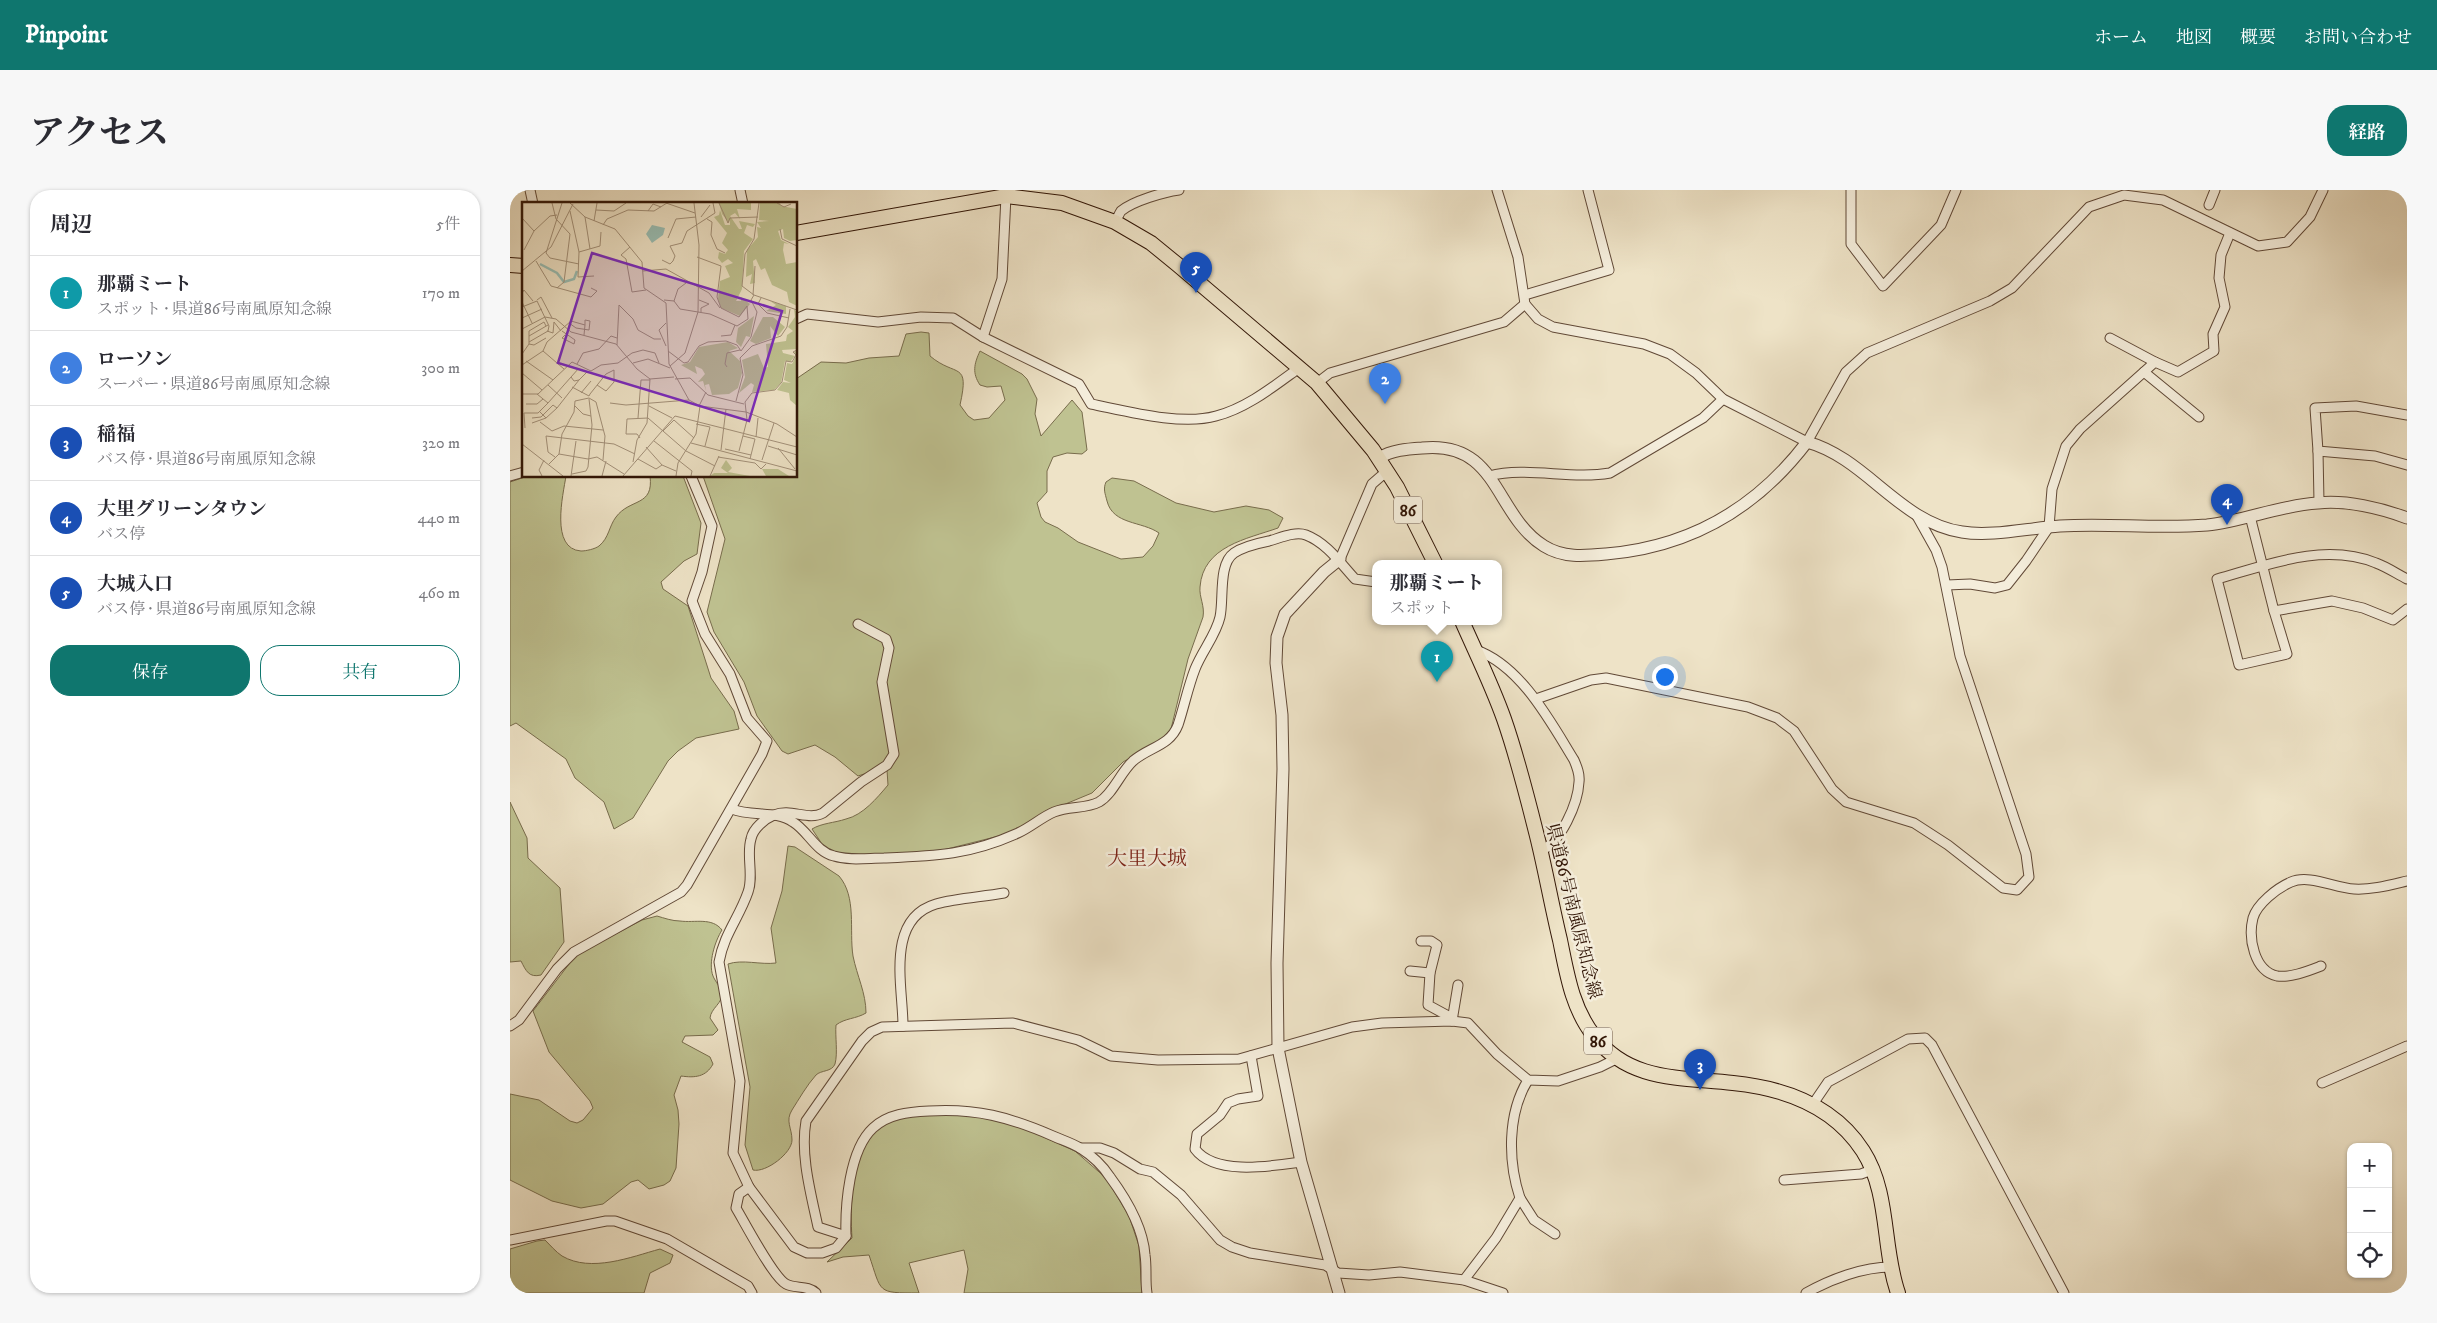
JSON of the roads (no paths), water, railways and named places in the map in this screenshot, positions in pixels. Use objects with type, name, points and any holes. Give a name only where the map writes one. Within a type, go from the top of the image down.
[{"type":"main road","name":"86","points":[[798,233],[1002,194],[1062,203],[1115,222],[1151,243],[1317,383],[1379,458],[1433,560]]},
{"type":"main road","name":"県道86号南風原知念線","points":[[1462,625],[1476,650],[1504,719],[1540,851],[1571,990],[1586,1024],[1616,1059],[1647,1072],[1676,1079],[1741,1084],[1788,1095],[1813,1104],[1844,1128],[1863,1150],[1872,1170],[1880,1198],[1898,1293]]},
{"type":"street","points":[[1115,222],[1121,212],[1132,206],[1167,192],[1179,190]]},
{"type":"street","points":[[1497,190],[1516,248],[1525,300],[1538,319],[1553,327],[1644,344],[1670,354],[1723,398],[1807,442],[1821,446],[1849,462],[1917,516],[1939,527],[1962,533],[2049,527],[2208,525],[2319,502],[2381,508],[2407,518]]},
{"type":"street","points":[[1317,383],[1330,373],[1504,322],[1525,300],[1609,270],[1588,190]]},
{"type":"street","points":[[1851,190],[1851,244],[1884,286],[1941,225],[1956,190]]},
{"type":"street","points":[[2209,205],[2215,190]]},
{"type":"street","points":[[1379,458],[1399,450],[1446,447],[1470,456],[1489,476],[1525,528],[1546,547],[1568,556],[1626,553],[1669,544],[1732,513],[1767,487],[1807,442],[1846,372],[1867,353],[1990,301],[2012,288],[2089,207],[2125,192],[2163,200],[2258,246],[2287,242],[2310,217],[2323,190]]},
{"type":"street","points":[[983,337],[1002,279],[1002,194]]},
{"type":"street","points":[[2110,338],[2178,372],[2214,352],[2213,334],[2225,306],[2219,278],[2221,255],[2230,233]]},
{"type":"street","points":[[798,318],[808,314],[878,322],[922,317],[954,318],[983,337],[1078,384],[1090,404],[1168,419],[1216,416],[1252,401],[1299,368]]},
{"type":"street","points":[[1947,585],[1970,584],[1995,588],[2007,585],[2049,527],[2052,489],[2066,446],[2080,429],[2155,362]]},
{"type":"street","points":[[2144,372],[2199,417]]},
{"type":"street","points":[[1489,476],[1535,473],[1598,476],[1610,473],[1703,418],[1723,398]]},
{"type":"street","points":[[2319,502],[2315,408],[2356,406],[2407,415]]},
{"type":"street","points":[[2318,451],[2375,456],[2407,464]]},
{"type":"street","points":[[1338,1293],[1301,1162],[1278,1048],[1277,963],[1283,769],[1282,715],[1276,663],[1277,637],[1285,614],[1324,572],[1340,559],[1372,484],[1387,472]]},
{"type":"street","points":[[510,1026],[519,1020],[558,969],[574,952],[681,892],[687,886],[732,809],[762,754],[767,741],[747,718],[730,674],[704,634],[692,600],[702,572],[712,526],[692,478]]},
{"type":"street","points":[[1536,699],[1591,680],[1606,678],[1730,704],[1772,715],[1794,731],[1832,789],[1846,802],[1914,824],[1948,845],[2003,888],[2017,890],[2029,878],[2026,854],[1962,666],[1947,585],[1936,550],[1924,532],[1917,516]]},
{"type":"street","points":[[2250,516],[2263,566],[2274,611],[2287,654],[2239,666],[2217,579],[2263,566],[2301,556],[2347,556],[2375,563],[2407,579]]},
{"type":"street","points":[[732,809],[739,812],[774,815],[791,820],[817,846],[833,856],[849,859],[943,856],[986,846],[1020,832],[1054,812],[1094,804],[1108,796],[1120,774],[1135,759],[1164,743],[1173,735],[1195,668],[1220,618],[1223,573],[1225,565],[1233,554],[1262,542],[1294,534],[1306,535],[1340,559],[1356,579],[1372,581]]},
{"type":"street","points":[[2274,611],[2332,601],[2363,608],[2393,620],[2407,609]]},
{"type":"street","points":[[858,624],[886,639],[889,648],[882,682],[894,754],[887,765],[861,782],[817,816],[792,812],[774,815],[761,823],[750,839],[749,890],[722,944],[719,962],[740,1081],[733,1153],[749,1188],[794,1247],[807,1253],[822,1253],[836,1248],[846,1236],[846,1216],[852,1169],[861,1144],[872,1129],[888,1117],[908,1112],[960,1109],[987,1113],[1022,1123],[1080,1148],[1110,1176],[1136,1219],[1146,1254],[1147,1293]]},
{"type":"street","points":[[1476,650],[1496,660],[1536,699],[1574,760],[1579,782],[1570,816],[1549,846],[1540,851]]},
{"type":"street","points":[[2321,966],[2302,973],[2278,976],[2262,969],[2252,945],[2253,918],[2272,894],[2292,881],[2302,879],[2353,889],[2371,888],[2407,881]]},
{"type":"street","points":[[903,1026],[900,948],[907,927],[916,917],[934,904],[1004,893]]},
{"type":"street","points":[[1421,941],[1431,941],[1437,945],[1438,951],[1430,973],[1428,1005],[1452,1020]]},
{"type":"street","points":[[1410,971],[1430,973]]},
{"type":"street","points":[[1452,1020],[1458,985]]},
{"type":"street","points":[[846,1236],[818,1227],[811,1194],[804,1135],[806,1121],[837,1075],[871,1032],[882,1027],[1013,1023],[1078,1040],[1110,1056],[1135,1060],[1222,1060],[1251,1056],[1352,1027],[1382,1023],[1452,1020],[1468,1024],[1497,1054],[1528,1080],[1558,1081],[1600,1067],[1616,1059]]},
{"type":"street","points":[[1813,1104],[1828,1082],[1908,1039],[1926,1038],[2064,1293]]},
{"type":"street","points":[[2322,1083],[2407,1046]]},
{"type":"street","points":[[1251,1056],[1258,1096],[1238,1099],[1228,1103],[1220,1115],[1197,1134],[1195,1148],[1204,1158],[1240,1167],[1260,1167],[1301,1162]]},
{"type":"street","points":[[1528,1080],[1517,1101],[1512,1145],[1512,1164],[1520,1198],[1534,1220],[1555,1234]]},
{"type":"street","points":[[1080,1148],[1100,1148],[1114,1153],[1140,1169],[1153,1172],[1182,1195],[1215,1235],[1232,1248],[1250,1253],[1325,1265],[1345,1274],[1369,1275],[1400,1272],[1464,1280],[1503,1293]]},
{"type":"street","points":[[1784,1180],[1861,1174],[1872,1170]]},
{"type":"street","points":[[749,1188],[739,1194],[736,1208],[772,1269],[786,1284],[812,1290],[816,1293]]},
{"type":"street","points":[[1464,1280],[1496,1238],[1520,1198]]},
{"type":"street","points":[[510,1240],[606,1221],[615,1221],[667,1239],[748,1286],[752,1293]]},
{"type":"street","points":[[1806,1293],[1830,1281],[1880,1267],[1892,1267]]},
{"type":"place","name":"大城入口","points":[[1196,293]]},
{"type":"place","name":"ローソン","points":[[1385,404]]},
{"type":"place","name":"大里グリーンタウン","points":[[2227,525]]},
{"type":"place","name":"那覇ミート","points":[[1437,682]]},
{"type":"place","name":"稲福","points":[[1700,1090]]},
{"type":"district","name":"大里大城","points":[[1147,858]]}]
